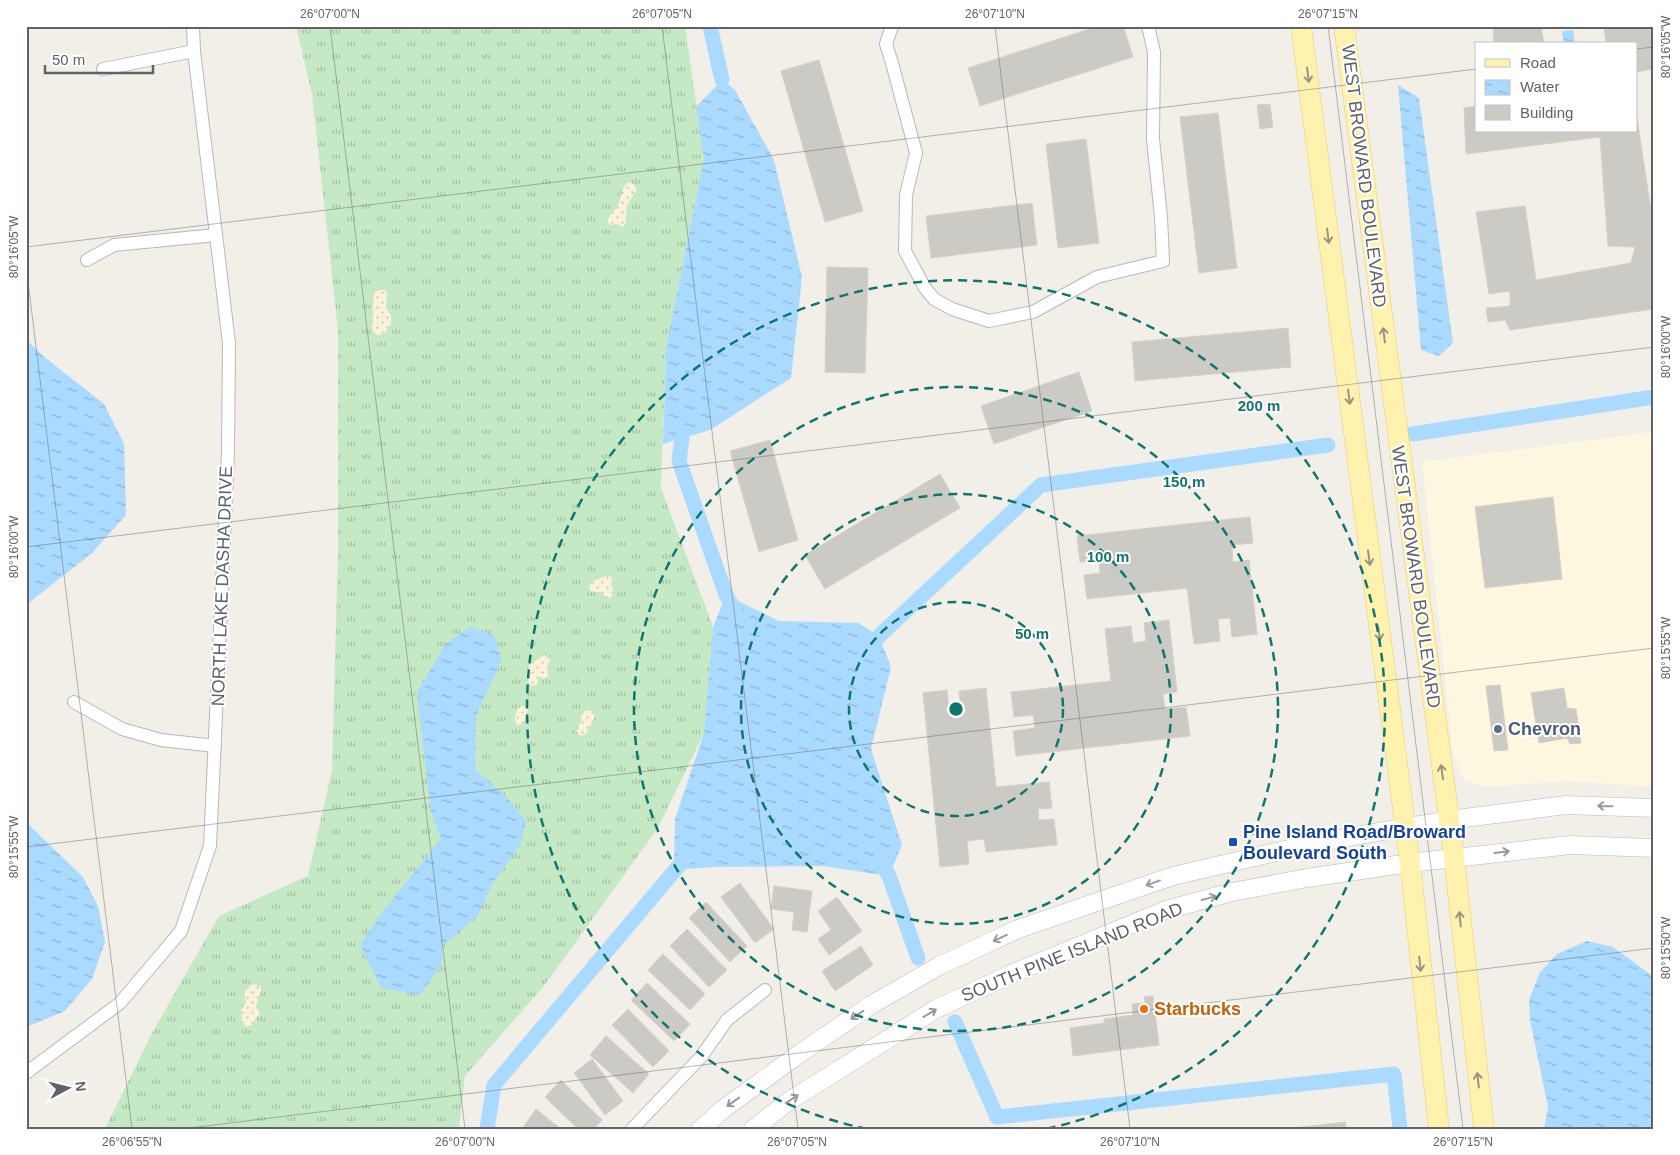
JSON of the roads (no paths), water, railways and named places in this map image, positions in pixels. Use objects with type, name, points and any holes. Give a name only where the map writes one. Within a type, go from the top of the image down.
[{"type":"main road","points":[[1301,26],[1410,863],[1439,1129]]},
{"type":"main road","name":"WEST BROWARD BOULEVARD","points":[[1344,26],[1454,857],[1484,1129]]},
{"type":"main road","name":"SOUTH PINE ISLAND ROAD","points":[[700,1129],[722,1110],[799,1054],[871,1005],[939,966],[1018,929],[1173,876],[1319,842],[1449,820],[1566,805],[1654,808]]},
{"type":"main road","name":"SOUTH PINE ISLAND ROAD","points":[[753,1129],[789,1101],[936,1009],[1011,974],[1166,910],[1232,892],[1307,878],[1454,857],[1570,845],[1654,848]]},
{"type":"street","name":"NORTH LAKE DASHA DRIVE","points":[[26,1073],[120,1003],[181,931],[210,846],[228,453],[229,343],[194,51],[193,26]]},
{"type":"street","points":[[892,26],[886,44],[916,153],[906,195],[905,251],[925,288],[934,299],[952,309],[989,320],[1033,312],[1097,277],[1163,261],[1161,217],[1153,139],[1154,52],[1148,26]]},
{"type":"street","points":[[103,70],[194,51]]},
{"type":"street","points":[[88,260],[114,245],[216,236]]},
{"type":"street","points":[[74,702],[122,729],[161,740],[215,746]]},
{"type":"street","points":[[632,1129],[701,1057],[727,1020],[765,990]]},
{"type":"water","points":[[1573,30],[1575,42],[1564,42],[1562,31]]},
{"type":"water","points":[[722,80],[735,90],[774,160],[802,277],[791,378],[710,430],[663,444],[666,348],[704,158],[696,107]]},
{"type":"water","points":[[1398,85],[1419,98],[1453,343],[1439,356],[1421,350]]},
{"type":"water","points":[[26,339],[43,356],[104,404],[124,444],[126,515],[92,553],[26,605]]},
{"type":"water","points":[[726,595],[779,621],[858,623],[879,636],[891,667],[871,749],[902,845],[889,876],[823,866],[715,867],[674,870],[675,819],[704,733],[713,627]]},
{"type":"water","points":[[471,627],[493,635],[502,659],[476,716],[475,769],[509,800],[526,821],[520,845],[493,883],[477,917],[443,945],[441,966],[420,995],[381,988],[360,945],[383,911],[441,839],[431,812],[417,693],[445,644]]},
{"type":"water","points":[[26,822],[83,877],[98,906],[105,942],[92,979],[65,1011],[26,1027],[26,924],[28,914],[26,907]]},
{"type":"water","points":[[1587,941],[1613,947],[1654,977],[1654,1129],[1544,1129],[1548,1107],[1530,1020],[1529,1000],[1540,972],[1557,954]]},
{"type":"waterway","points":[[710,26],[722,80]]},
{"type":"waterway","points":[[1412,434],[1654,397]]},
{"type":"waterway","points":[[682,438],[679,461],[726,595],[735,611]]},
{"type":"waterway","points":[[866,650],[1041,485],[1328,445]]},
{"type":"waterway","points":[[487,1129],[494,1085],[687,856]]},
{"type":"waterway","points":[[880,860],[889,876],[918,958]]},
{"type":"waterway","points":[[955,1022],[997,1117],[1394,1074],[1400,1129]]},
{"type":"place","name":"Chevron","points":[[1498,729]]},
{"type":"place","name":"Pine Island Road/Broward Boulevard South","points":[[1233,842]]},
{"type":"place","name":"Starbucks","points":[[1144,1009]]}]
